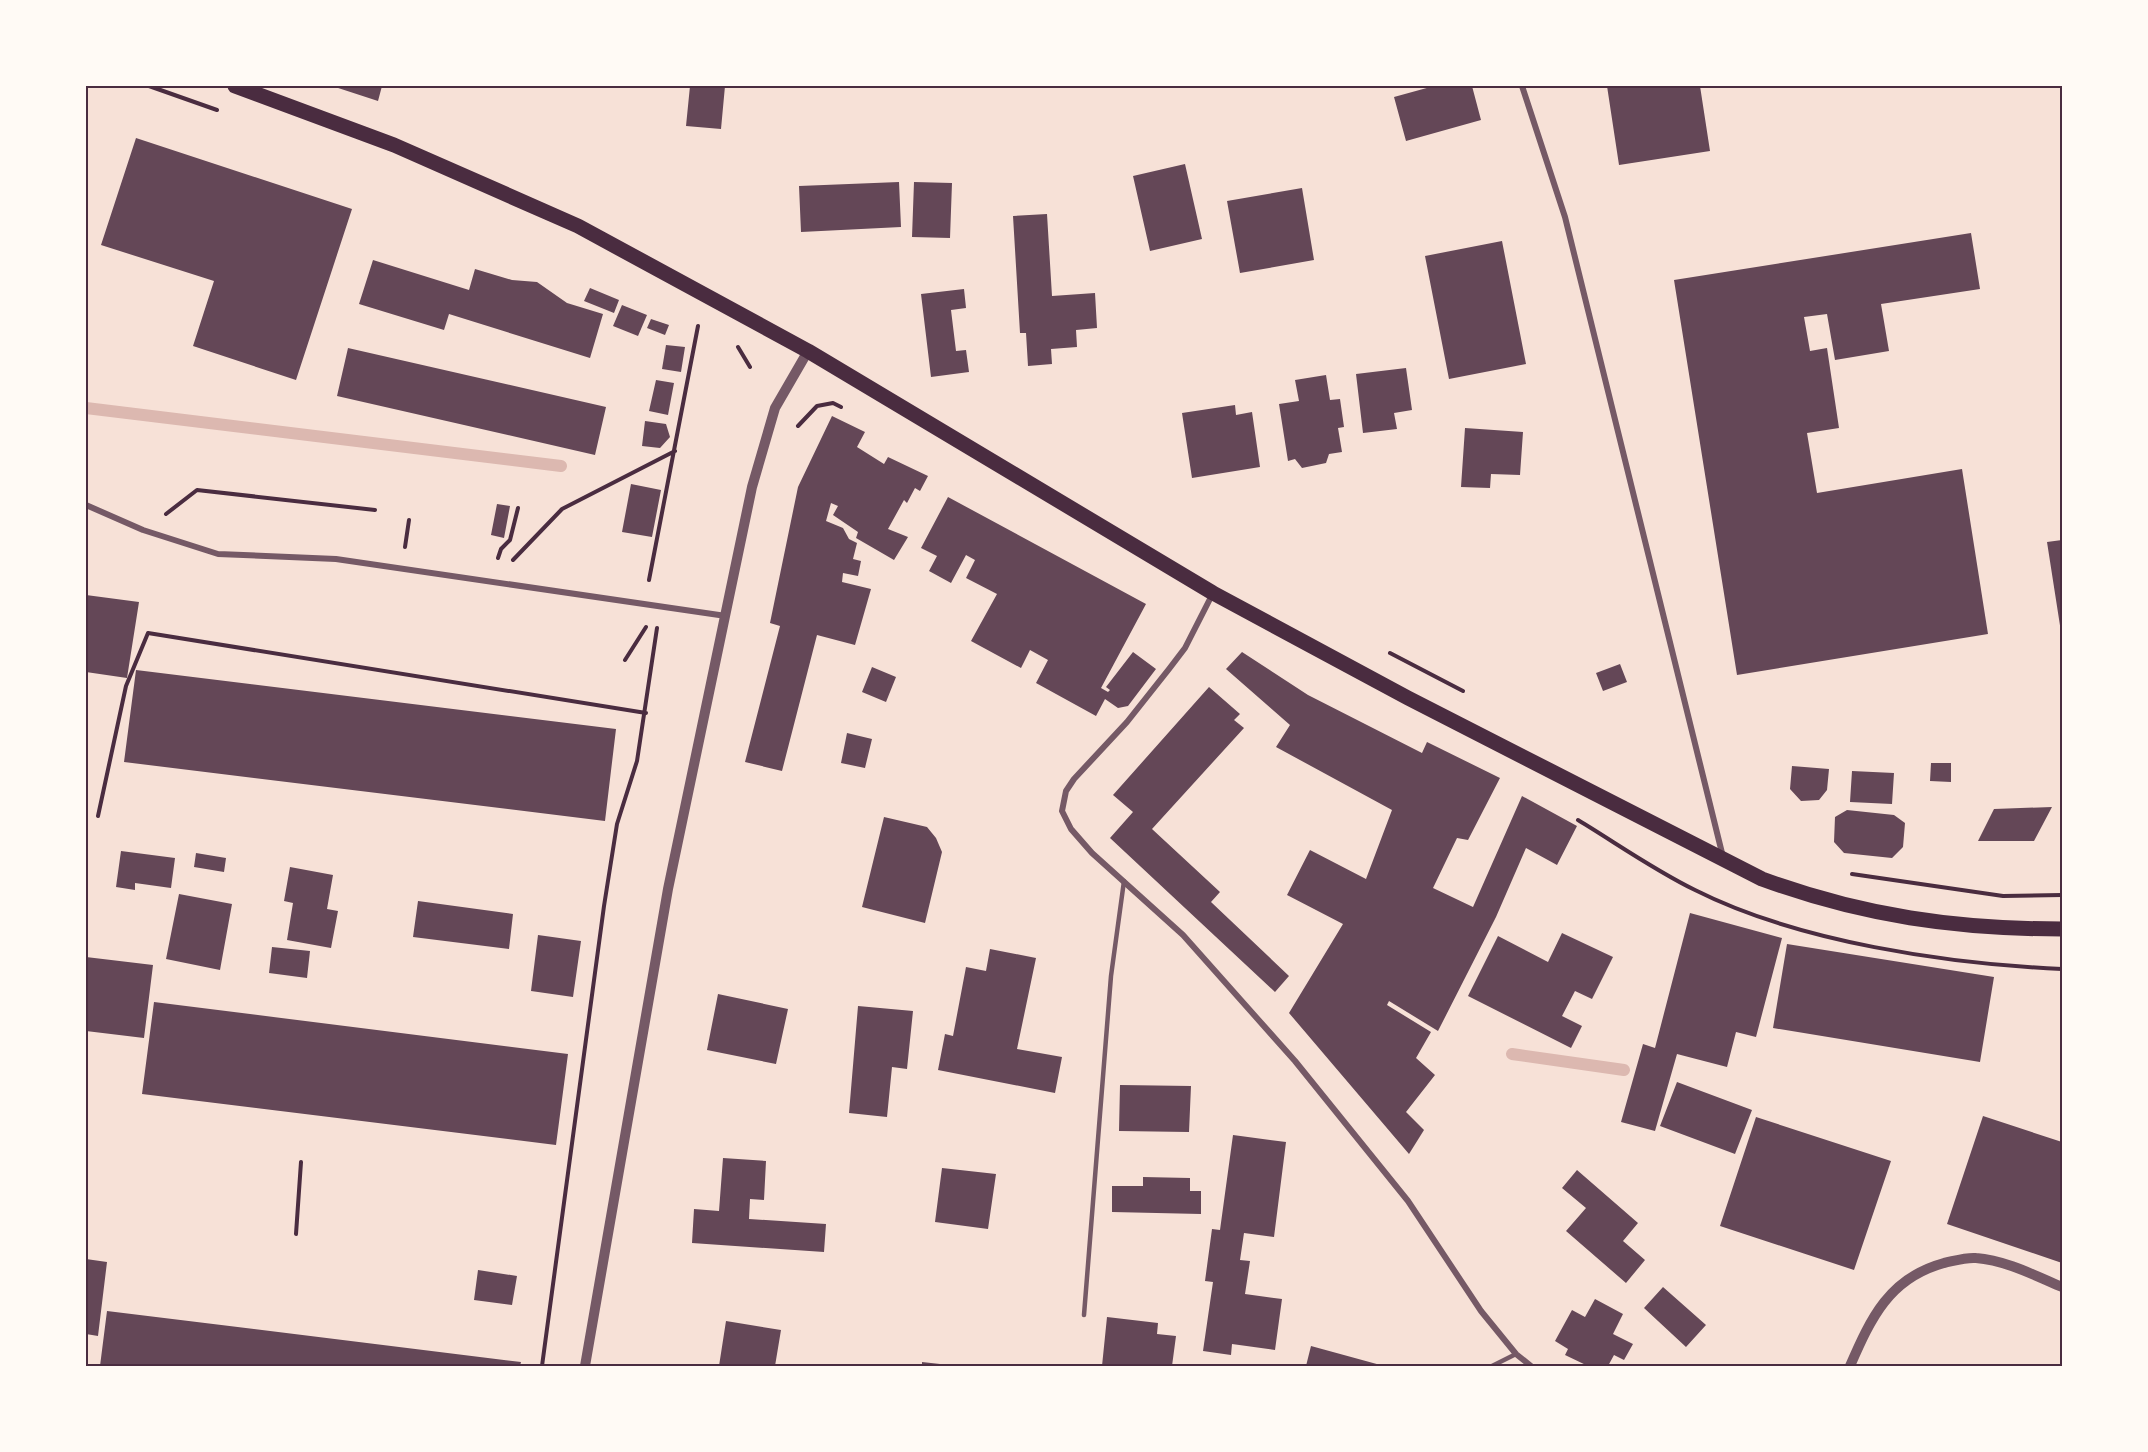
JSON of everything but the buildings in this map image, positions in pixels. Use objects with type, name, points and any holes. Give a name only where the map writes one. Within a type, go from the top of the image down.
[{"type":"main road","points":[[235,86],[394,145],[578,226],[808,351],[1214,593],[1408,698],[1762,879],[1815,898],[1892,917],[1953,926],[2062,929]]},
{"type":"street","points":[[1522,86],[1565,217],[1723,860]]},
{"type":"street","points":[[585,1366],[668,889],[752,488],[776,408],[808,351]]},
{"type":"street","points":[[86,505],[143,530],[218,554],[336,559],[727,616]]},
{"type":"street","points":[[1214,593],[1174,662],[1066,791],[1062,811],[1071,829],[1183,936],[1294,1061],[1408,1201],[1481,1311],[1516,1354],[1531,1366]]},
{"type":"street","points":[[1850,1366],[1884,1299],[1909,1277],[1932,1267],[1975,1258],[2011,1266],[2062,1287]]},
{"type":"lane","points":[[1084,1316],[1111,976],[1124,881]]},
{"type":"lane","points":[[1492,1366],[1516,1354]]},
{"type":"path","points":[[150,86],[226,113]]},
{"type":"path","points":[[644,604],[698,326],[687,320]]},
{"type":"path","points":[[795,435],[798,425],[817,406],[833,403],[843,408]]},
{"type":"path","points":[[491,582],[562,509],[675,451]]},
{"type":"path","points":[[143,530],[197,490],[375,510]]},
{"type":"path","points":[[491,582],[501,549],[510,540],[518,508]]},
{"type":"path","points":[[625,660],[660,607]]},
{"type":"path","points":[[542,1366],[604,906],[617,824],[637,761],[646,713],[660,607]]},
{"type":"path","points":[[98,816],[126,686],[148,633],[646,713]]},
{"type":"path","points":[[1385,650],[1467,693]]},
{"type":"path","points":[[1849,874],[2003,896],[2062,895]]},
{"type":"path","points":[[296,1234],[301,1162]]},
{"type":"waterway","points":[[86,408],[561,466]]},
{"type":"waterway","points":[[1512,1054],[1624,1070]]}]
